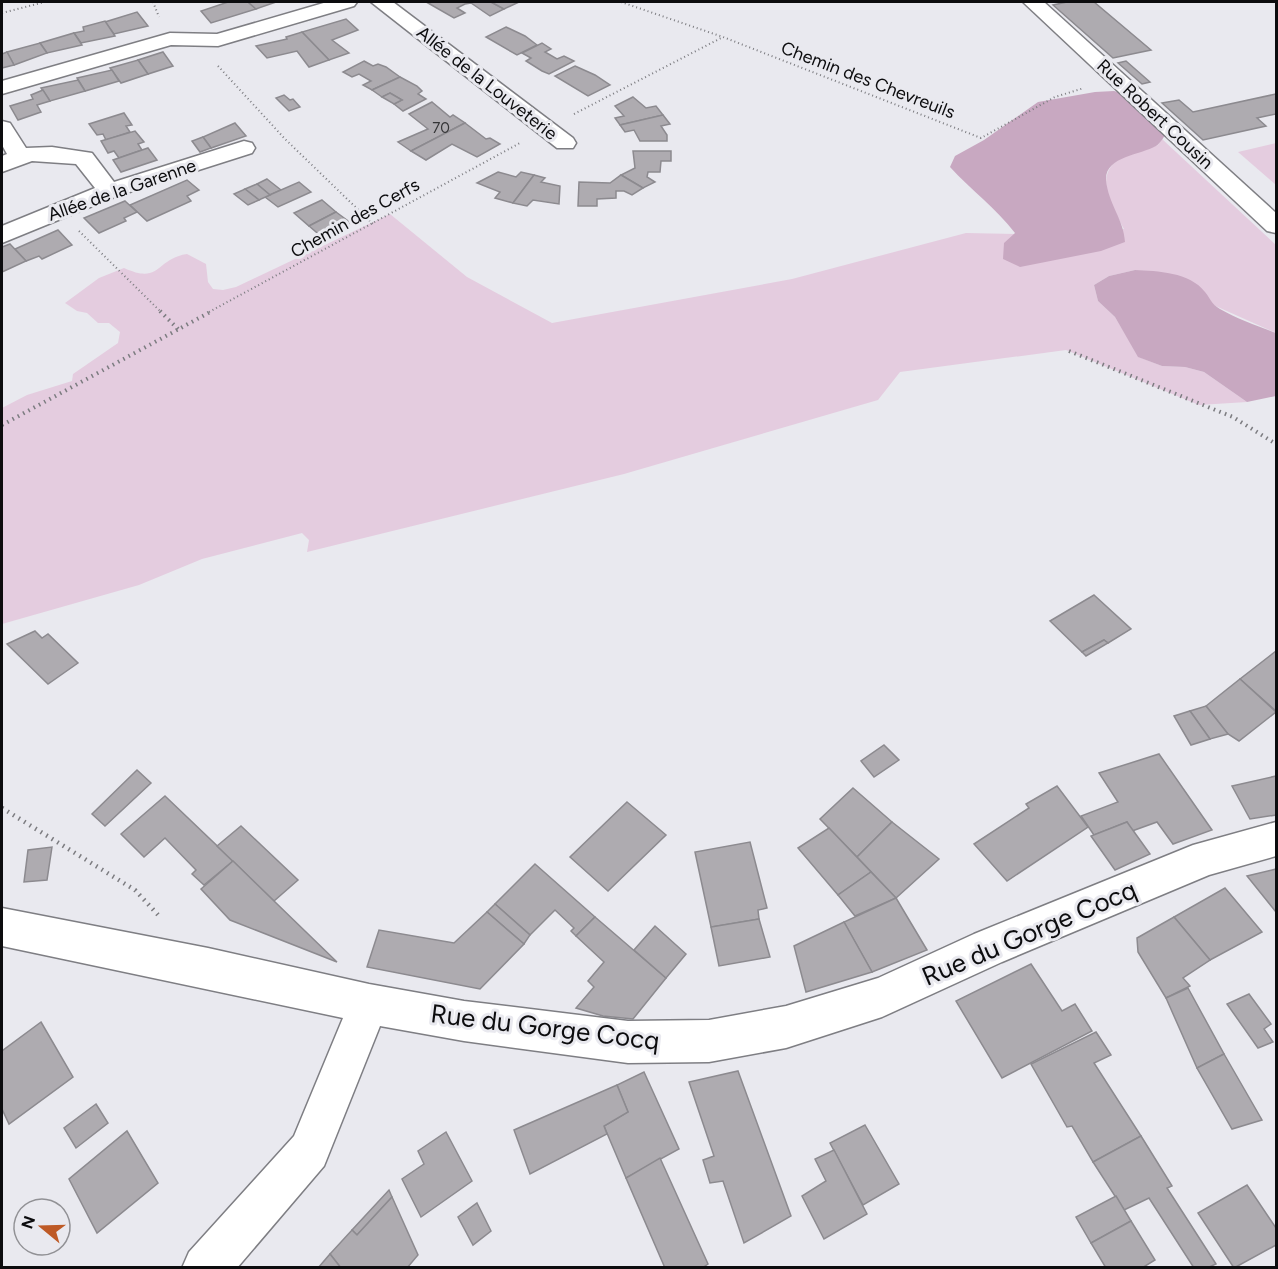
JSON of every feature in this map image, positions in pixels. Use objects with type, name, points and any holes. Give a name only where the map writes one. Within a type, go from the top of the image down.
[{"type":"street","points":[[2,88],[170,39],[218,39],[347,2]]},
{"type":"street","name":"Allée de la Louveterie","points":[[381,2],[565,143]]},
{"type":"street","name":"Rue Robert Cousin","points":[[1032,2],[1276,226]]},
{"type":"street","points":[[2,128],[10,160],[49,152],[84,158],[109,191]]},
{"type":"street","name":"Allée de la Garenne","points":[[2,235],[109,191],[244,148]]},
{"type":"street","name":"Rue du Gorge Cocq","points":[[2,927],[208,968],[369,1004],[464,1020],[628,1042],[709,1041],[786,1027],[882,997],[988,948],[1206,858],[1276,839]]},
{"type":"street","points":[[205,1268],[254,1216],[309,1151],[369,1004]]},
{"type":"path","points":[[2,13],[45,2]]},
{"type":"path","points":[[153,2],[163,27],[193,39],[285,139],[373,224]]},
{"type":"path","name":"Chemin des Chevreuils","points":[[621,2],[723,37],[981,138],[1055,97],[1088,87]]},
{"type":"path","name":"Chemin des Cerfs","points":[[2,425],[547,129],[723,37]]},
{"type":"path","points":[[59,211],[179,330]]},
{"type":"path","points":[[1070,351],[1233,417],[1276,444]]},
{"type":"path","points":[[2,808],[135,890],[208,968]]},
{"type":"shaded area","points":[[1114,91],[1133,96],[1167,132],[1156,146],[1117,161],[1107,172],[1107,188],[1122,226],[1125,242],[1101,251],[1020,267],[1003,259],[1004,243],[1015,233],[1000,215],[950,167],[955,156],[984,140],[1038,102]]},
{"type":"shaded area","points":[[1162,139],[1276,245],[1276,333],[1135,270],[1109,276],[1094,285],[1098,301],[1115,317],[1139,357],[1162,366],[1185,367],[1204,372],[1247,402],[1199,405],[1066,350],[900,372],[878,400],[624,474],[307,552],[309,540],[302,533],[202,559],[139,585],[2,624],[2,408],[27,395],[72,381],[73,374],[118,343],[120,332],[109,323],[98,323],[87,313],[77,311],[65,303],[99,278],[124,268],[145,274],[187,254],[206,264],[208,282],[213,289],[223,290],[236,287],[390,214],[467,277],[552,323],[792,279],[966,233],[1016,234],[1124,229],[1106,187],[1109,171],[1118,160],[1158,145]]},
{"type":"shaded area","points":[[1276,143],[1276,185],[1238,152]]},
{"type":"shaded area","points":[[1135,270],[1173,274],[1191,280],[1199,285],[1220,309],[1276,333],[1276,396],[1247,402],[1204,372],[1185,367],[1162,366],[1138,357],[1115,317],[1098,301],[1094,285],[1109,276]]},
{"type":"building","points":[[228,2],[248,2],[256,9],[211,23],[201,11]]},
{"type":"building","points":[[248,2],[276,2],[256,9]]},
{"type":"building","points":[[491,2],[504,9],[490,16],[471,3],[465,4],[457,8],[465,13],[454,18],[428,3]]},
{"type":"building","points":[[491,2],[519,2],[504,9]]},
{"type":"building","points":[[1067,2],[1094,2],[1151,50],[1113,58],[1053,5]]},
{"type":"building","points":[[137,12],[148,26],[114,34],[105,22]]},
{"type":"building","points":[[346,19],[358,30],[332,40],[349,53],[329,60],[302,32]]},
{"type":"building","points":[[105,21],[115,36],[81,43],[74,33],[84,31],[83,27]]},
{"type":"building","points":[[506,27],[537,45],[517,55],[486,37]]},
{"type":"building","points":[[302,32],[329,60],[309,67],[297,51],[267,58],[256,46],[287,39],[286,37]]},
{"type":"building","points":[[74,33],[82,45],[47,53],[40,43]]},
{"type":"building","points":[[40,43],[47,53],[14,65],[7,52]]},
{"type":"building","points":[[542,43],[551,49],[545,52],[557,59],[564,56],[574,61],[549,74],[542,71],[526,61],[531,58],[522,53]]},
{"type":"building","points":[[7,52],[14,65],[2,68],[2,54]]},
{"type":"building","points":[[163,52],[173,66],[148,74],[138,60]]},
{"type":"building","points":[[138,60],[148,74],[121,83],[110,68]]},
{"type":"building","points":[[364,61],[373,66],[378,64],[386,67],[400,77],[372,90],[363,85],[371,81],[359,74],[352,77],[343,72]]},
{"type":"building","points":[[1126,61],[1150,82],[1142,84],[1118,63]]},
{"type":"building","points":[[575,66],[610,85],[588,96],[555,76]]},
{"type":"building","points":[[112,70],[119,81],[85,91],[77,78]]},
{"type":"building","points":[[400,77],[417,86],[422,91],[418,94],[426,99],[403,111],[394,104],[402,100],[390,93],[382,97],[372,90]]},
{"type":"building","points":[[78,80],[85,91],[50,101],[41,88]]},
{"type":"building","points":[[43,90],[50,101],[37,105],[41,112],[18,120],[10,106],[33,99],[31,95]]},
{"type":"building","points":[[390,93],[402,100],[394,104],[382,97]]},
{"type":"building","points":[[1276,94],[1276,114],[1257,118],[1266,126],[1203,140],[1162,103],[1179,100],[1193,112]]},
{"type":"building","points":[[284,95],[290,100],[293,99],[300,107],[289,111],[276,98]]},
{"type":"building","points":[[633,97],[646,108],[656,106],[663,115],[620,125],[615,118],[624,116],[615,106]]},
{"type":"building","points":[[432,102],[450,117],[453,115],[465,123],[411,151],[398,142],[428,129],[409,114]]},
{"type":"building","points":[[124,113],[132,125],[126,126],[130,132],[106,140],[103,134],[97,135],[89,124]]},
{"type":"building","points":[[663,115],[670,124],[661,126],[667,135],[667,141],[640,141],[634,130],[625,132],[620,125]]},
{"type":"building","points":[[235,123],[246,136],[211,148],[203,137]]},
{"type":"building","points":[[465,123],[486,139],[490,138],[500,144],[477,157],[452,144],[426,160],[411,151]]},
{"type":"building","points":[[135,131],[144,142],[138,144],[142,150],[119,158],[114,151],[108,153],[101,141]]},
{"type":"building","points":[[203,137],[211,148],[200,152],[192,141]]},
{"type":"building","points":[[148,148],[157,160],[121,172],[113,160]]},
{"type":"building","points":[[633,151],[671,151],[671,161],[661,161],[660,172],[648,172],[647,177],[655,182],[643,188],[621,175],[635,168]]},
{"type":"building","points":[[498,172],[516,177],[521,172],[534,175],[513,203],[495,198],[500,192],[477,183]]},
{"type":"building","points":[[534,175],[545,178],[541,182],[560,186],[559,204],[533,200],[527,206],[513,203]]},
{"type":"building","points":[[621,175],[643,188],[632,195],[624,191],[616,191],[616,198],[597,199],[597,206],[578,206],[579,182],[610,183]]},
{"type":"building","points":[[267,179],[281,190],[270,195],[257,184]]},
{"type":"building","points":[[187,180],[199,190],[187,196],[191,201],[147,221],[130,205]]},
{"type":"building","points":[[299,182],[311,192],[278,207],[265,197]]},
{"type":"building","points":[[257,184],[270,195],[259,200],[245,189]]},
{"type":"building","points":[[245,189],[259,200],[248,205],[234,194]]},
{"type":"building","points":[[322,200],[336,212],[309,226],[294,213]]},
{"type":"building","points":[[125,201],[137,212],[124,218],[126,221],[99,233],[84,218]]},
{"type":"building","points":[[336,212],[351,223],[322,237],[309,226]]},
{"type":"building","points":[[58,230],[72,245],[42,259],[39,256],[26,261],[15,249]]},
{"type":"building","points":[[10,244],[26,261],[2,272],[2,247]]},
{"type":"building","points":[[1094,595],[1131,629],[1108,643],[1104,640],[1082,652],[1050,621]]},
{"type":"building","points":[[35,631],[42,638],[48,634],[78,663],[48,684],[7,644]]},
{"type":"building","points":[[1104,640],[1108,643],[1086,656],[1082,652]]},
{"type":"building","points":[[1276,651],[1276,711],[1240,679]]},
{"type":"building","points":[[1240,679],[1276,712],[1239,741],[1228,734],[1206,706]]},
{"type":"building","points":[[1206,706],[1228,734],[1210,739],[1190,711]]},
{"type":"building","points":[[1190,711],[1210,739],[1191,745],[1174,716]]},
{"type":"building","points":[[884,745],[899,760],[874,777],[861,761]]},
{"type":"building","points":[[1159,754],[1212,830],[1173,844],[1157,822],[1132,831],[1127,822],[1094,835],[1081,816],[1118,802],[1099,773]]},
{"type":"building","points":[[137,770],[151,783],[105,826],[92,814]]},
{"type":"building","points":[[1276,776],[1276,815],[1250,819],[1232,786]]},
{"type":"building","points":[[1057,786],[1088,827],[1007,881],[974,844],[1029,808],[1026,804]]},
{"type":"building","points":[[853,788],[892,822],[857,857],[820,819]]},
{"type":"building","points":[[165,796],[233,861],[204,885],[192,874],[196,870],[165,838],[144,857],[121,834]]},
{"type":"building","points":[[627,802],[666,835],[608,891],[570,857]]},
{"type":"building","points":[[892,822],[939,859],[896,898],[857,857]]},
{"type":"building","points":[[1127,822],[1150,854],[1115,870],[1091,836]]},
{"type":"building","points":[[241,826],[298,880],[274,901],[217,846]]},
{"type":"building","points":[[829,828],[871,872],[838,895],[798,848]]},
{"type":"building","points":[[750,842],[767,908],[758,910],[759,919],[711,927],[695,852]]},
{"type":"building","points":[[52,847],[47,880],[24,882],[28,850]]},
{"type":"building","points":[[233,861],[337,962],[230,920],[201,889]]},
{"type":"building","points":[[535,864],[595,917],[576,936],[571,931],[574,928],[555,910],[530,935],[495,904]]},
{"type":"building","points":[[1276,869],[1276,912],[1247,876]]},
{"type":"building","points":[[871,872],[896,898],[855,916],[838,895]]},
{"type":"building","points":[[1225,888],[1262,932],[1210,960],[1174,917]]},
{"type":"building","points":[[896,898],[927,950],[872,972],[844,922]]},
{"type":"building","points":[[495,904],[530,935],[524,944],[487,912]]},
{"type":"building","points":[[487,912],[524,944],[480,989],[367,967],[379,930],[454,943]]},
{"type":"building","points":[[595,917],[666,978],[633,1019],[603,1016],[576,1008],[594,987],[588,981],[604,962],[576,936]]},
{"type":"building","points":[[1174,917],[1210,960],[1183,978],[1190,986],[1166,998],[1138,952],[1137,938]]},
{"type":"building","points":[[759,919],[770,957],[719,966],[711,927]]},
{"type":"building","points":[[844,922],[872,972],[806,992],[794,946]]},
{"type":"building","points":[[655,926],[686,954],[666,978],[634,950]]},
{"type":"building","points":[[1031,964],[1062,1011],[1075,1004],[1092,1031],[1002,1078],[956,1001]]},
{"type":"building","points":[[1188,988],[1224,1054],[1197,1068],[1166,998]]},
{"type":"building","points":[[1249,994],[1271,1024],[1264,1029],[1273,1042],[1258,1048],[1227,1004]]},
{"type":"building","points":[[41,1022],[73,1077],[9,1124],[2,1109],[2,1051]]},
{"type":"building","points":[[1096,1032],[1111,1055],[1094,1063],[1141,1136],[1093,1162],[1072,1126],[1067,1127],[1031,1064]]},
{"type":"building","points":[[1224,1054],[1262,1120],[1232,1129],[1197,1068]]},
{"type":"building","points":[[738,1071],[791,1216],[744,1243],[723,1181],[710,1183],[703,1160],[714,1156],[689,1082]]},
{"type":"building","points":[[644,1072],[679,1149],[626,1178],[604,1126],[628,1112],[617,1085]]},
{"type":"building","points":[[617,1085],[628,1112],[604,1126],[607,1134],[530,1174],[514,1130]]},
{"type":"building","points":[[96,1104],[108,1123],[76,1148],[64,1128]]},
{"type":"building","points":[[865,1125],[899,1184],[863,1205],[830,1143]]},
{"type":"building","points":[[127,1131],[158,1183],[97,1233],[69,1179]]},
{"type":"building","points":[[446,1132],[472,1181],[421,1217],[402,1179],[424,1164],[418,1151]]},
{"type":"building","points":[[1141,1136],[1172,1186],[1167,1188],[1216,1264],[1207,1268],[1194,1268],[1149,1198],[1124,1210],[1093,1162]]},
{"type":"building","points":[[834,1150],[867,1214],[824,1239],[802,1196],[826,1181],[815,1159]]},
{"type":"building","points":[[660,1158],[708,1264],[702,1268],[665,1268],[626,1178]]},
{"type":"building","points":[[1247,1185],[1276,1228],[1276,1245],[1234,1268],[1198,1213]]},
{"type":"building","points":[[389,1190],[392,1197],[357,1235],[352,1230]]},
{"type":"building","points":[[1116,1196],[1131,1221],[1091,1243],[1076,1217]]},
{"type":"building","points":[[392,1197],[418,1255],[407,1268],[341,1268],[330,1254],[352,1230],[357,1235]]},
{"type":"building","points":[[477,1203],[491,1231],[473,1245],[458,1217]]},
{"type":"building","points":[[1131,1221],[1155,1260],[1142,1268],[1106,1268],[1091,1243]]},
{"type":"building","points":[[330,1254],[341,1268],[318,1268]]}]
